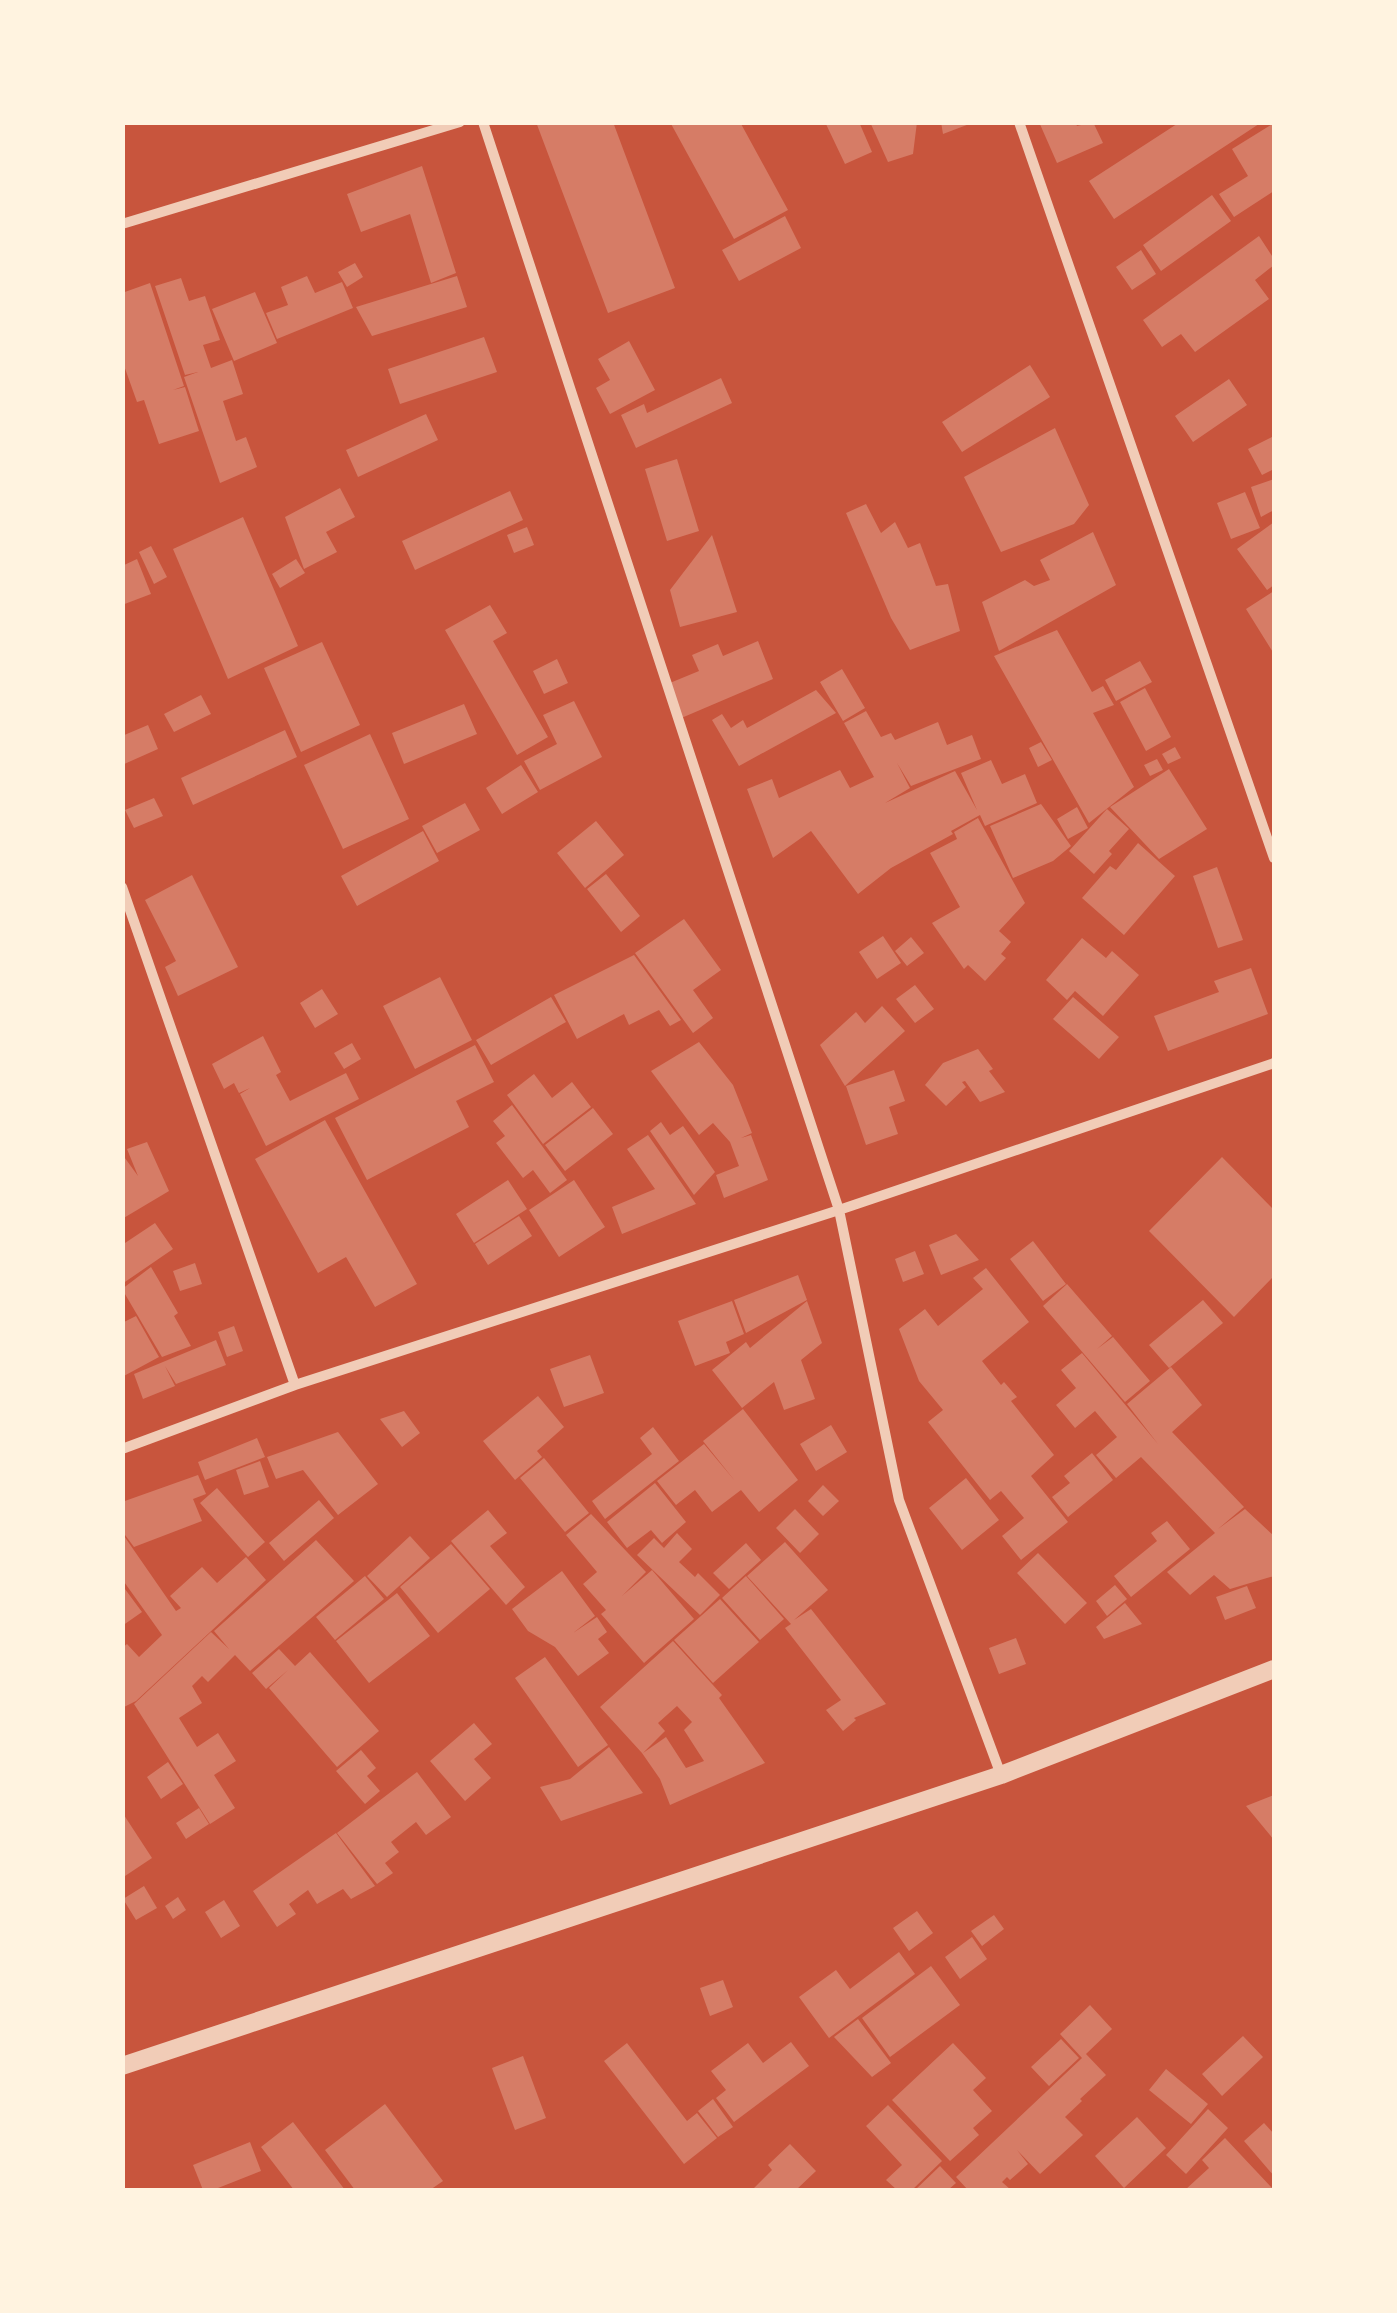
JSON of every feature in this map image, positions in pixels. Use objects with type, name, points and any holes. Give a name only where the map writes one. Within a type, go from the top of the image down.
[{"type":"street","points":[[122,224],[460,122]]},
{"type":"street","points":[[483,122],[839,1210],[899,1500],[1001,1775]]},
{"type":"street","points":[[1019,122],[1274,858]]},
{"type":"street","points":[[122,888],[295,1385]]},
{"type":"street","points":[[122,1449],[295,1385],[839,1210],[1274,1064]]},
{"type":"street","points":[[122,2066],[1001,1775],[1274,1670]]},
{"type":"building","points":[[536,122],[613,122],[675,288],[608,313]]},
{"type":"building","points":[[670,122],[740,122],[788,210],[734,239]]},
{"type":"building","points":[[825,122],[859,122],[872,152],[845,164]]},
{"type":"building","points":[[870,122],[917,122],[913,154],[888,162]]},
{"type":"building","points":[[941,122],[972,122],[972,123],[943,134]]},
{"type":"building","points":[[1039,122],[1075,122],[1077,126],[1093,122],[1103,143],[1057,163]]},
{"type":"building","points":[[1180,122],[1262,122],[1114,219],[1089,181]]},
{"type":"building","points":[[1274,123],[1274,191],[1234,217],[1219,194],[1248,176],[1232,149]]},
{"type":"building","points":[[422,166],[456,273],[431,283],[410,214],[361,232],[347,194]]},
{"type":"building","points":[[1212,195],[1231,221],[1161,271],[1143,245]]},
{"type":"building","points":[[785,216],[801,248],[739,281],[722,250]]},
{"type":"building","points":[[1259,236],[1274,259],[1274,265],[1255,280],[1269,299],[1195,352],[1181,334],[1162,347],[1143,320]]},
{"type":"building","points":[[1141,250],[1156,274],[1132,290],[1116,267]]},
{"type":"building","points":[[355,263],[363,277],[347,287],[338,272]]},
{"type":"building","points":[[307,276],[315,293],[342,282],[353,308],[277,339],[266,313],[288,305],[281,287]]},
{"type":"building","points":[[457,276],[467,307],[372,336],[356,307]]},
{"type":"building","points":[[181,278],[189,301],[205,296],[220,340],[203,345],[211,368],[232,360],[243,394],[223,401],[236,441],[246,437],[257,467],[220,483],[184,377],[198,372],[185,375],[155,286]]},
{"type":"building","points":[[150,283],[184,386],[173,390],[185,387],[199,431],[159,444],[144,400],[137,402],[122,360],[122,293]]},
{"type":"building","points":[[255,292],[277,343],[234,361],[212,309]]},
{"type":"building","points":[[484,337],[497,372],[400,404],[388,369]]},
{"type":"building","points":[[629,341],[655,390],[610,414],[596,388],[610,380],[598,359]]},
{"type":"building","points":[[1030,365],[1050,397],[962,452],[942,422]]},
{"type":"building","points":[[721,378],[732,403],[636,448],[621,415],[644,404],[647,413]]},
{"type":"building","points":[[1229,379],[1247,405],[1193,442],[1175,416]]},
{"type":"building","points":[[426,414],[438,440],[358,477],[346,450]]},
{"type":"building","points":[[1055,428],[1089,505],[1074,524],[1001,552],[964,477]]},
{"type":"building","points":[[1274,436],[1274,469],[1262,475],[1248,449]]},
{"type":"building","points":[[677,459],[699,531],[667,541],[645,469]]},
{"type":"building","points":[[1274,479],[1274,510],[1261,517],[1251,487]]},
{"type":"building","points":[[340,488],[355,517],[326,532],[337,552],[304,569],[285,517]]},
{"type":"building","points":[[510,491],[523,520],[415,570],[402,541]]},
{"type":"building","points":[[1245,492],[1260,528],[1231,539],[1217,503]]},
{"type":"building","points":[[866,504],[881,533],[895,522],[908,548],[920,543],[936,586],[948,584],[960,631],[910,650],[891,618],[846,513]]},
{"type":"building","points":[[243,517],[298,646],[228,679],[173,549]]},
{"type":"building","points":[[1274,522],[1274,585],[1267,590],[1237,549]]},
{"type":"building","points":[[527,527],[534,545],[514,553],[507,535]]},
{"type":"building","points":[[1093,532],[1116,585],[999,651],[982,602],[1025,580],[1034,586],[1050,580],[1040,560]]},
{"type":"building","points":[[712,535],[737,612],[680,627],[670,590]]},
{"type":"building","points":[[151,546],[167,577],[154,584],[139,552]]},
{"type":"building","points":[[137,559],[151,594],[122,605],[122,566]]},
{"type":"building","points":[[296,559],[305,573],[280,588],[272,574]]},
{"type":"building","points":[[1274,591],[1274,654],[1246,609]]},
{"type":"building","points":[[490,605],[507,633],[493,641],[548,737],[517,755],[445,630]]},
{"type":"building","points":[[1057,630],[1092,692],[1103,686],[1114,705],[1093,713],[1134,787],[1089,823],[994,656]]},
{"type":"building","points":[[758,641],[773,679],[679,719],[665,685],[699,671],[692,655],[718,644],[723,656]]},
{"type":"building","points":[[322,642],[360,725],[301,752],[264,668]]},
{"type":"building","points":[[557,659],[568,683],[544,694],[533,671]]},
{"type":"building","points":[[1140,661],[1152,682],[1116,701],[1105,680]]},
{"type":"building","points":[[842,669],[865,708],[843,721],[820,682]]},
{"type":"building","points":[[1145,688],[1171,737],[1146,751],[1120,702]]},
{"type":"building","points":[[816,690],[836,713],[739,766],[712,720],[722,714],[731,728],[743,720],[747,728]]},
{"type":"building","points":[[201,695],[211,714],[174,732],[164,714]]},
{"type":"building","points":[[574,701],[602,757],[540,790],[524,761],[557,744],[543,715]]},
{"type":"building","points":[[464,704],[477,734],[404,764],[392,733]]},
{"type":"building","points":[[866,711],[881,737],[891,733],[895,740],[938,722],[947,745],[972,735],[981,759],[911,786],[897,763],[910,788],[885,803],[955,771],[977,810],[961,773],[991,760],[1002,784],[1025,774],[1037,803],[985,826],[980,815],[891,868],[858,894],[811,831],[773,858],[747,789],[772,779],[779,798],[840,770],[850,788],[874,777],[844,723]]},
{"type":"building","points":[[148,725],[158,749],[122,765],[122,736]]},
{"type":"building","points":[[285,730],[297,757],[193,805],[181,778]]},
{"type":"building","points":[[370,734],[409,819],[343,849],[304,765]]},
{"type":"building","points":[[1041,742],[1052,760],[1038,767],[1029,748]]},
{"type":"building","points":[[1175,747],[1181,758],[1168,764],[1162,754]]},
{"type":"building","points":[[1157,759],[1163,770],[1150,776],[1144,765]]},
{"type":"building","points":[[521,765],[538,792],[502,814],[486,788]]},
{"type":"building","points":[[1169,769],[1207,829],[1159,859],[1110,807]]},
{"type":"building","points":[[154,798],[163,816],[134,828],[125,810]]},
{"type":"building","points":[[465,803],[480,830],[437,853],[422,826]]},
{"type":"building","points":[[1041,804],[1071,846],[1053,861],[1013,878],[990,826]]},
{"type":"building","points":[[1077,807],[1088,828],[1068,839],[1057,819]]},
{"type":"building","points":[[1107,809],[1129,829],[1094,874],[1069,851]]},
{"type":"building","points":[[978,818],[1025,903],[999,931],[1011,942],[1001,954],[1006,958],[985,981],[968,965],[964,969],[932,923],[960,907],[930,853],[957,839],[954,832]]},
{"type":"building","points":[[596,821],[624,855],[585,888],[557,853]]},
{"type":"building","points":[[423,831],[439,861],[357,906],[341,876]]},
{"type":"building","points":[[1138,843],[1175,876],[1124,935],[1082,898],[1110,866],[1116,870]]},
{"type":"building","points":[[1217,867],[1243,940],[1218,948],[1193,876]]},
{"type":"building","points":[[606,874],[640,916],[621,932],[587,889]]},
{"type":"building","points":[[192,875],[238,967],[178,996],[165,967],[176,961],[145,900]]},
{"type":"building","points":[[684,919],[721,970],[693,990],[713,1018],[693,1033],[635,953]]},
{"type":"building","points":[[883,936],[901,963],[877,979],[859,952]]},
{"type":"building","points":[[911,937],[924,953],[907,966],[895,951]]},
{"type":"building","points":[[1082,938],[1106,958],[1112,951],[1139,975],[1103,1016],[1075,991],[1067,1000],[1046,980]]},
{"type":"building","points":[[634,955],[681,1020],[670,1026],[659,1010],[629,1025],[624,1014],[577,1039],[554,995]]},
{"type":"building","points":[[1251,968],[1268,1014],[1168,1051],[1154,1016],[1219,992],[1214,981]]},
{"type":"building","points":[[440,977],[472,1040],[415,1069],[383,1006]]},
{"type":"building","points":[[915,985],[934,1009],[915,1023],[896,999]]},
{"type":"building","points":[[322,989],[338,1014],[315,1028],[300,1003]]},
{"type":"building","points":[[551,997],[566,1022],[491,1065],[476,1040]]},
{"type":"building","points":[[1073,997],[1119,1037],[1099,1059],[1053,1019]]},
{"type":"building","points":[[882,1006],[905,1031],[845,1086],[820,1045],[856,1012],[865,1023]]},
{"type":"building","points":[[263,1036],[290,1101],[346,1073],[359,1099],[266,1146],[240,1094],[250,1088],[239,1093],[234,1083],[224,1089],[212,1064]]},
{"type":"building","points":[[699,1042],[733,1085],[752,1133],[741,1138],[751,1135],[768,1180],[724,1198],[716,1175],[739,1166],[730,1142],[713,1123],[699,1135],[651,1071]]},
{"type":"building","points":[[352,1043],[361,1059],[344,1069],[334,1053]]},
{"type":"building","points":[[475,1045],[494,1082],[456,1101],[469,1127],[367,1180],[335,1118]]},
{"type":"building","points":[[978,1049],[1005,1092],[980,1102],[965,1081],[962,1082],[966,1087],[946,1106],[925,1085],[943,1063]]},
{"type":"building","points":[[894,1070],[905,1101],[889,1107],[898,1134],[866,1145],[846,1086]]},
{"type":"building","points":[[534,1074],[552,1098],[572,1082],[591,1107],[543,1144],[507,1095]]},
{"type":"building","points":[[512,1105],[567,1180],[550,1193],[533,1170],[523,1178],[496,1143],[505,1136],[493,1121]]},
{"type":"building","points":[[593,1108],[613,1134],[565,1171],[545,1145]]},
{"type":"building","points":[[325,1120],[417,1284],[375,1307],[346,1257],[318,1273],[255,1159]]},
{"type":"building","points":[[661,1122],[670,1135],[683,1126],[715,1172],[694,1195],[650,1131]]},
{"type":"building","points":[[648,1135],[696,1204],[622,1234],[612,1207],[655,1189],[627,1149]]},
{"type":"building","points":[[147,1142],[169,1191],[122,1219],[122,1154],[138,1176],[127,1149]]},
{"type":"building","points":[[1222,1157],[1274,1210],[1274,1276],[1234,1317],[1149,1231]]},
{"type":"building","points":[[508,1180],[527,1209],[474,1243],[456,1214]]},
{"type":"building","points":[[574,1180],[605,1227],[559,1257],[529,1210]]},
{"type":"building","points":[[519,1216],[532,1236],[488,1265],[475,1244]]},
{"type":"building","points":[[155,1223],[173,1249],[122,1284],[122,1245]]},
{"type":"building","points":[[956,1234],[979,1260],[941,1275],[929,1245]]},
{"type":"building","points":[[1033,1241],[1066,1284],[1043,1301],[1010,1259]]},
{"type":"building","points":[[915,1251],[924,1274],[903,1282],[895,1259]]},
{"type":"building","points":[[195,1263],[202,1284],[180,1291],[173,1271]]},
{"type":"building","points":[[151,1267],[178,1313],[174,1316],[191,1346],[162,1357],[122,1289]]},
{"type":"building","points":[[986,1268],[1029,1322],[982,1361],[1001,1385],[1004,1382],[1017,1397],[1011,1401],[1054,1455],[1031,1476],[1068,1522],[1021,1560],[1002,1536],[1024,1518],[1001,1491],[990,1500],[928,1422],[943,1410],[919,1381],[899,1329],[925,1309],[938,1326],[983,1289],[973,1278]]},
{"type":"building","points":[[798,1275],[807,1300],[746,1333],[734,1300]]},
{"type":"building","points":[[1067,1284],[1112,1336],[1097,1349],[1113,1337],[1150,1381],[1125,1402],[1043,1306]]},
{"type":"building","points":[[1203,1300],[1223,1323],[1169,1368],[1149,1345]]},
{"type":"building","points":[[732,1301],[744,1334],[726,1342],[730,1353],[695,1366],[678,1321]]},
{"type":"building","points":[[807,1301],[822,1343],[801,1360],[815,1399],[784,1410],[774,1382],[742,1408],[712,1370],[746,1342],[750,1348]]},
{"type":"building","points":[[136,1316],[159,1357],[122,1377],[122,1323]]},
{"type":"building","points":[[234,1326],[243,1351],[227,1357],[218,1332]]},
{"type":"building","points":[[216,1340],[226,1365],[176,1384],[165,1366],[175,1386],[143,1399],[134,1374]]},
{"type":"building","points":[[1082,1353],[1158,1444],[1127,1404],[1171,1367],[1202,1405],[1172,1432],[1244,1507],[1218,1529],[1245,1509],[1274,1536],[1274,1576],[1230,1589],[1214,1575],[1190,1595],[1167,1572],[1215,1533],[1141,1457],[1116,1478],[1096,1455],[1117,1437],[1095,1411],[1075,1428],[1056,1405],[1076,1388],[1061,1370]]},
{"type":"building","points":[[590,1355],[604,1393],[564,1407],[550,1369]]},
{"type":"building","points":[[538,1396],[564,1427],[537,1451],[542,1457],[515,1480],[483,1441]]},
{"type":"building","points":[[743,1409],[798,1480],[759,1512],[741,1490],[712,1512],[695,1490],[676,1505],[657,1481],[704,1444],[735,1481],[703,1441]]},
{"type":"building","points":[[404,1411],[420,1433],[402,1447],[380,1419]]},
{"type":"building","points":[[831,1425],[847,1452],[816,1471],[800,1444]]},
{"type":"building","points":[[653,1427],[679,1461],[605,1519],[592,1501],[652,1454],[640,1438]]},
{"type":"building","points":[[338,1432],[378,1484],[338,1515],[303,1470],[276,1479],[267,1457]]},
{"type":"building","points":[[257,1438],[265,1457],[205,1480],[198,1462]]},
{"type":"building","points":[[1092,1453],[1113,1480],[1068,1517],[1052,1497],[1070,1483],[1064,1476]]},
{"type":"building","points":[[544,1458],[589,1513],[565,1532],[520,1478]]},
{"type":"building","points":[[260,1461],[269,1487],[244,1495],[236,1470]]},
{"type":"building","points":[[198,1475],[206,1494],[193,1499],[202,1521],[134,1547],[122,1531],[122,1502]]},
{"type":"building","points":[[966,1478],[999,1520],[962,1550],[929,1508]]},
{"type":"building","points":[[655,1483],[686,1522],[662,1543],[651,1530],[627,1548],[607,1522]]},
{"type":"building","points":[[823,1485],[839,1501],[823,1516],[808,1501]]},
{"type":"building","points":[[217,1488],[265,1542],[248,1557],[200,1503]]},
{"type":"building","points":[[319,1500],[334,1518],[284,1561],[269,1543]]},
{"type":"building","points":[[795,1509],[819,1534],[800,1553],[776,1528]]},
{"type":"building","points":[[488,1510],[507,1533],[490,1546],[525,1587],[506,1605],[451,1541]]},
{"type":"building","points":[[591,1514],[646,1572],[622,1596],[652,1570],[694,1619],[644,1663],[601,1614],[606,1610],[583,1584],[597,1572],[566,1535]]},
{"type":"building","points":[[1167,1521],[1190,1549],[1131,1597],[1114,1576],[1157,1541],[1151,1533]]},
{"type":"building","points":[[122,1533],[176,1611],[181,1608],[170,1596],[202,1567],[217,1583],[246,1557],[266,1580],[136,1701],[122,1708],[122,1648],[127,1644],[139,1657],[162,1635],[122,1579]]},
{"type":"building","points":[[677,1533],[692,1549],[679,1562],[695,1577],[698,1573],[720,1595],[700,1615],[637,1555],[654,1538],[664,1548]]},
{"type":"building","points":[[410,1536],[430,1558],[387,1597],[367,1576]]},
{"type":"building","points":[[316,1540],[354,1581],[250,1671],[235,1655],[208,1682],[202,1676],[192,1686],[202,1703],[179,1718],[197,1747],[218,1733],[236,1761],[214,1775],[235,1808],[210,1824],[134,1704],[211,1632],[229,1649],[214,1631]]},
{"type":"building","points":[[785,1542],[828,1590],[794,1620],[811,1609],[886,1704],[854,1718],[843,1731],[826,1710],[841,1700],[785,1628],[791,1624],[747,1576]]},
{"type":"building","points":[[746,1543],[761,1560],[729,1589],[713,1573]]},
{"type":"building","points":[[451,1544],[490,1589],[438,1633],[400,1587]]},
{"type":"building","points":[[1038,1553],[1087,1603],[1065,1624],[1017,1573]]},
{"type":"building","points":[[562,1571],[595,1616],[573,1633],[597,1617],[607,1632],[598,1639],[609,1653],[578,1676],[555,1647],[528,1631],[512,1609]]},
{"type":"building","points":[[365,1576],[384,1599],[335,1640],[316,1617]]},
{"type":"building","points":[[746,1576],[784,1619],[760,1640],[722,1598]]},
{"type":"building","points":[[122,1585],[142,1612],[122,1626]]},
{"type":"building","points":[[1115,1585],[1127,1599],[1107,1616],[1096,1601]]},
{"type":"building","points":[[1247,1586],[1256,1608],[1225,1620],[1216,1597]]},
{"type":"building","points":[[397,1593],[430,1636],[369,1683],[336,1641]]},
{"type":"building","points":[[720,1599],[759,1642],[713,1683],[674,1640]]},
{"type":"building","points":[[1125,1603],[1142,1624],[1104,1639],[1096,1627]]},
{"type":"building","points":[[1016,1638],[1026,1664],[999,1674],[989,1648]]},
{"type":"building","points":[[673,1641],[722,1695],[719,1698],[765,1763],[670,1805],[660,1779],[642,1753],[600,1707]],"holes":[[[677,1706],[692,1722],[684,1730],[704,1761],[686,1768],[666,1737],[643,1753],[665,1731],[658,1723]]]},
{"type":"building","points":[[279,1649],[295,1666],[310,1652],[379,1731],[337,1767],[269,1688],[288,1670],[266,1689],[252,1673]]},
{"type":"building","points":[[545,1657],[608,1745],[578,1767],[515,1678]]},
{"type":"building","points":[[474,1723],[492,1744],[474,1759],[491,1778],[465,1801],[430,1761]]},
{"type":"building","points":[[609,1747],[643,1793],[561,1821],[540,1787],[570,1779]]},
{"type":"building","points":[[361,1750],[376,1768],[367,1776],[380,1791],[365,1804],[336,1771]]},
{"type":"building","points":[[168,1762],[183,1784],[161,1799],[147,1777]]},
{"type":"building","points":[[417,1772],[451,1817],[426,1835],[416,1822],[391,1842],[399,1852],[385,1863],[393,1873],[377,1884],[337,1833]]},
{"type":"building","points":[[1274,1795],[1274,1840],[1246,1806]]},
{"type":"building","points":[[199,1808],[209,1824],[186,1839],[176,1823]]},
{"type":"building","points":[[122,1812],[152,1858],[122,1878]]},
{"type":"building","points":[[336,1833],[375,1886],[351,1899],[343,1889],[317,1904],[308,1890],[289,1904],[296,1914],[277,1927],[253,1891]]},
{"type":"building","points":[[144,1886],[157,1908],[136,1920],[123,1899]]},
{"type":"building","points":[[178,1897],[186,1910],[173,1919],[165,1906]]},
{"type":"building","points":[[224,1900],[240,1926],[221,1938],[205,1912]]},
{"type":"building","points":[[917,1911],[933,1933],[909,1951],[893,1928]]},
{"type":"building","points":[[994,1915],[1004,1929],[982,1946],[971,1931]]},
{"type":"building","points":[[972,1937],[987,1959],[960,1979],[945,1957]]},
{"type":"building","points":[[899,1952],[915,1974],[829,2038],[799,1997],[836,1970],[850,1989]]},
{"type":"building","points":[[931,1966],[960,2005],[890,2057],[862,2018]]},
{"type":"building","points":[[723,1980],[733,2007],[710,2016],[700,1988]]},
{"type":"building","points":[[1090,2005],[1112,2029],[1086,2054],[1106,2075],[1065,2117],[1083,2135],[1040,2174],[1017,2150],[1028,2164],[1002,2182],[1011,2190],[968,2190],[956,2177],[1082,2058],[1060,2034]]},
{"type":"building","points":[[858,2019],[891,2063],[872,2077],[834,2037]]},
{"type":"building","points":[[1243,2036],[1263,2057],[1222,2096],[1202,2074]]},
{"type":"building","points":[[1061,2039],[1079,2058],[1049,2086],[1031,2067]]},
{"type":"building","points":[[791,2042],[809,2066],[734,2122],[716,2098],[726,2090],[711,2071],[748,2043],[763,2063]]},
{"type":"building","points":[[627,2043],[687,2121],[697,2113],[717,2138],[684,2164],[604,2061]]},
{"type":"building","points":[[953,2043],[986,2078],[973,2090],[992,2111],[973,2128],[979,2135],[950,2161],[892,2100]]},
{"type":"building","points":[[523,2056],[546,2118],[515,2130],[492,2068]]},
{"type":"building","points":[[1166,2069],[1208,2104],[1191,2124],[1149,2090]]},
{"type":"building","points":[[713,2099],[733,2127],[718,2137],[698,2111]]},
{"type":"building","points":[[385,2104],[443,2181],[430,2190],[355,2190],[325,2150]]},
{"type":"building","points":[[888,2105],[942,2161],[912,2190],[897,2190],[886,2180],[902,2165],[866,2126]]},
{"type":"building","points":[[1208,2109],[1228,2128],[1186,2174],[1166,2155]]},
{"type":"building","points":[[1137,2117],[1166,2148],[1124,2188],[1095,2156]]},
{"type":"building","points":[[293,2122],[345,2190],[294,2190],[261,2147]]},
{"type":"building","points":[[1264,2123],[1274,2134],[1274,2176],[1244,2141]]},
{"type":"building","points":[[1225,2138],[1274,2190],[1185,2190],[1209,2168],[1202,2160]]},
{"type":"building","points":[[250,2142],[261,2171],[213,2190],[203,2190],[193,2165]]},
{"type":"building","points":[[790,2144],[816,2171],[796,2190],[752,2190],[772,2170],[768,2165]]},
{"type":"building","points":[[940,2166],[956,2183],[948,2190],[915,2190]]}]
